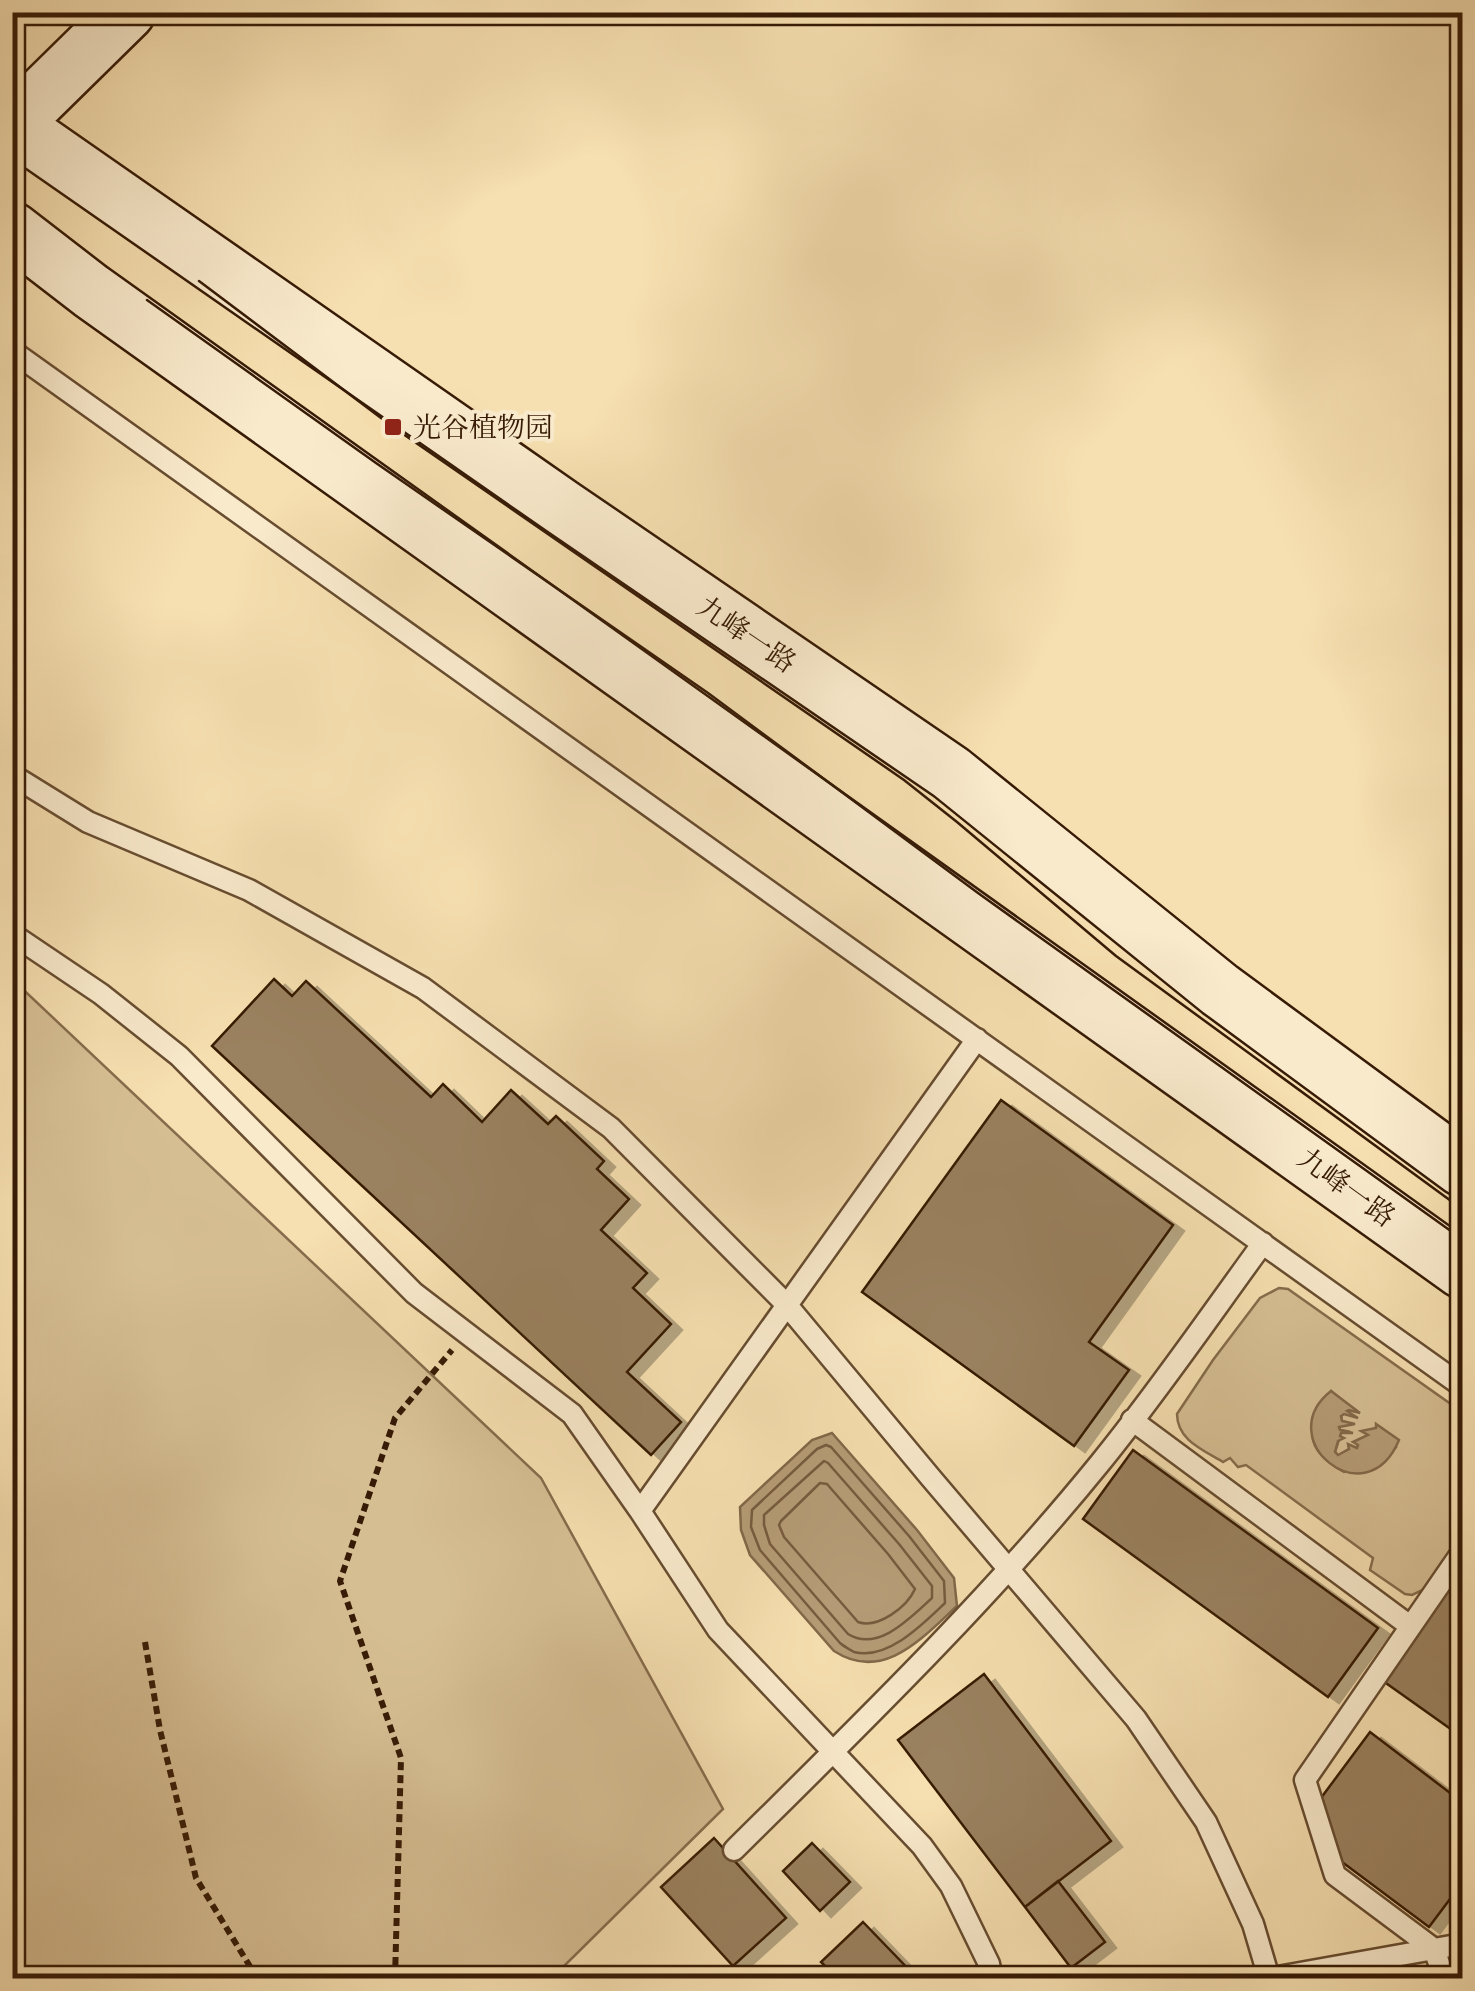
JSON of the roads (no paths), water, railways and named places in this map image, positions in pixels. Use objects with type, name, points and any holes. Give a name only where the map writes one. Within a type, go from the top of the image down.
[{"type":"street","points":[[13,124],[127,12]]},
{"type":"street","name":"九峰一路","points":[[13,124],[951,773],[1220,990],[1462,1168]]},
{"type":"street","name":"九峰一路","points":[[12,230],[91,292],[1462,1270]]},
{"type":"lane","points":[[12,351],[1462,1386]]},
{"type":"lane","points":[[12,775],[88,822],[249,890],[423,988],[611,1128],[786,1304],[1136,1719],[1206,1822],[1253,1924],[1270,1978],[1462,1944]]},
{"type":"lane","points":[[12,934],[101,994],[179,1056],[414,1293],[572,1414],[718,1630],[922,1846],[951,1886],[990,1964],[992,1978]]},
{"type":"lane","points":[[640,1511],[977,1039]]},
{"type":"lane","points":[[734,1850],[1009,1570],[1101,1462],[1263,1244]]},
{"type":"lane","points":[[1132,1420],[1410,1626]]},
{"type":"lane","points":[[1444,1978],[1434,1949],[1335,1875],[1304,1780],[1462,1552]]},
{"type":"water","points":[[1331,1391],[1360,1413],[1349,1410],[1358,1418],[1341,1416],[1342,1421],[1355,1424],[1339,1427],[1353,1433],[1341,1433],[1344,1438],[1338,1441],[1335,1452],[1338,1455],[1349,1449],[1348,1444],[1357,1448],[1353,1442],[1368,1435],[1361,1431],[1376,1428],[1376,1424],[1399,1440],[1384,1463],[1366,1472],[1347,1472],[1330,1463],[1317,1448],[1311,1430],[1315,1410]]},
{"type":"water","points":[[832,1433],[954,1578],[957,1606],[916,1643],[885,1659],[852,1660],[834,1651],[750,1555],[741,1530],[740,1507],[812,1440]]},
{"type":"tram line","points":[[199,281],[393,427],[904,780],[1116,956],[1462,1209]]},
{"type":"tram line","points":[[147,300],[708,693],[978,893],[1462,1239]]},
{"type":"place","name":"光谷植物园","points":[[393,427]]}]
